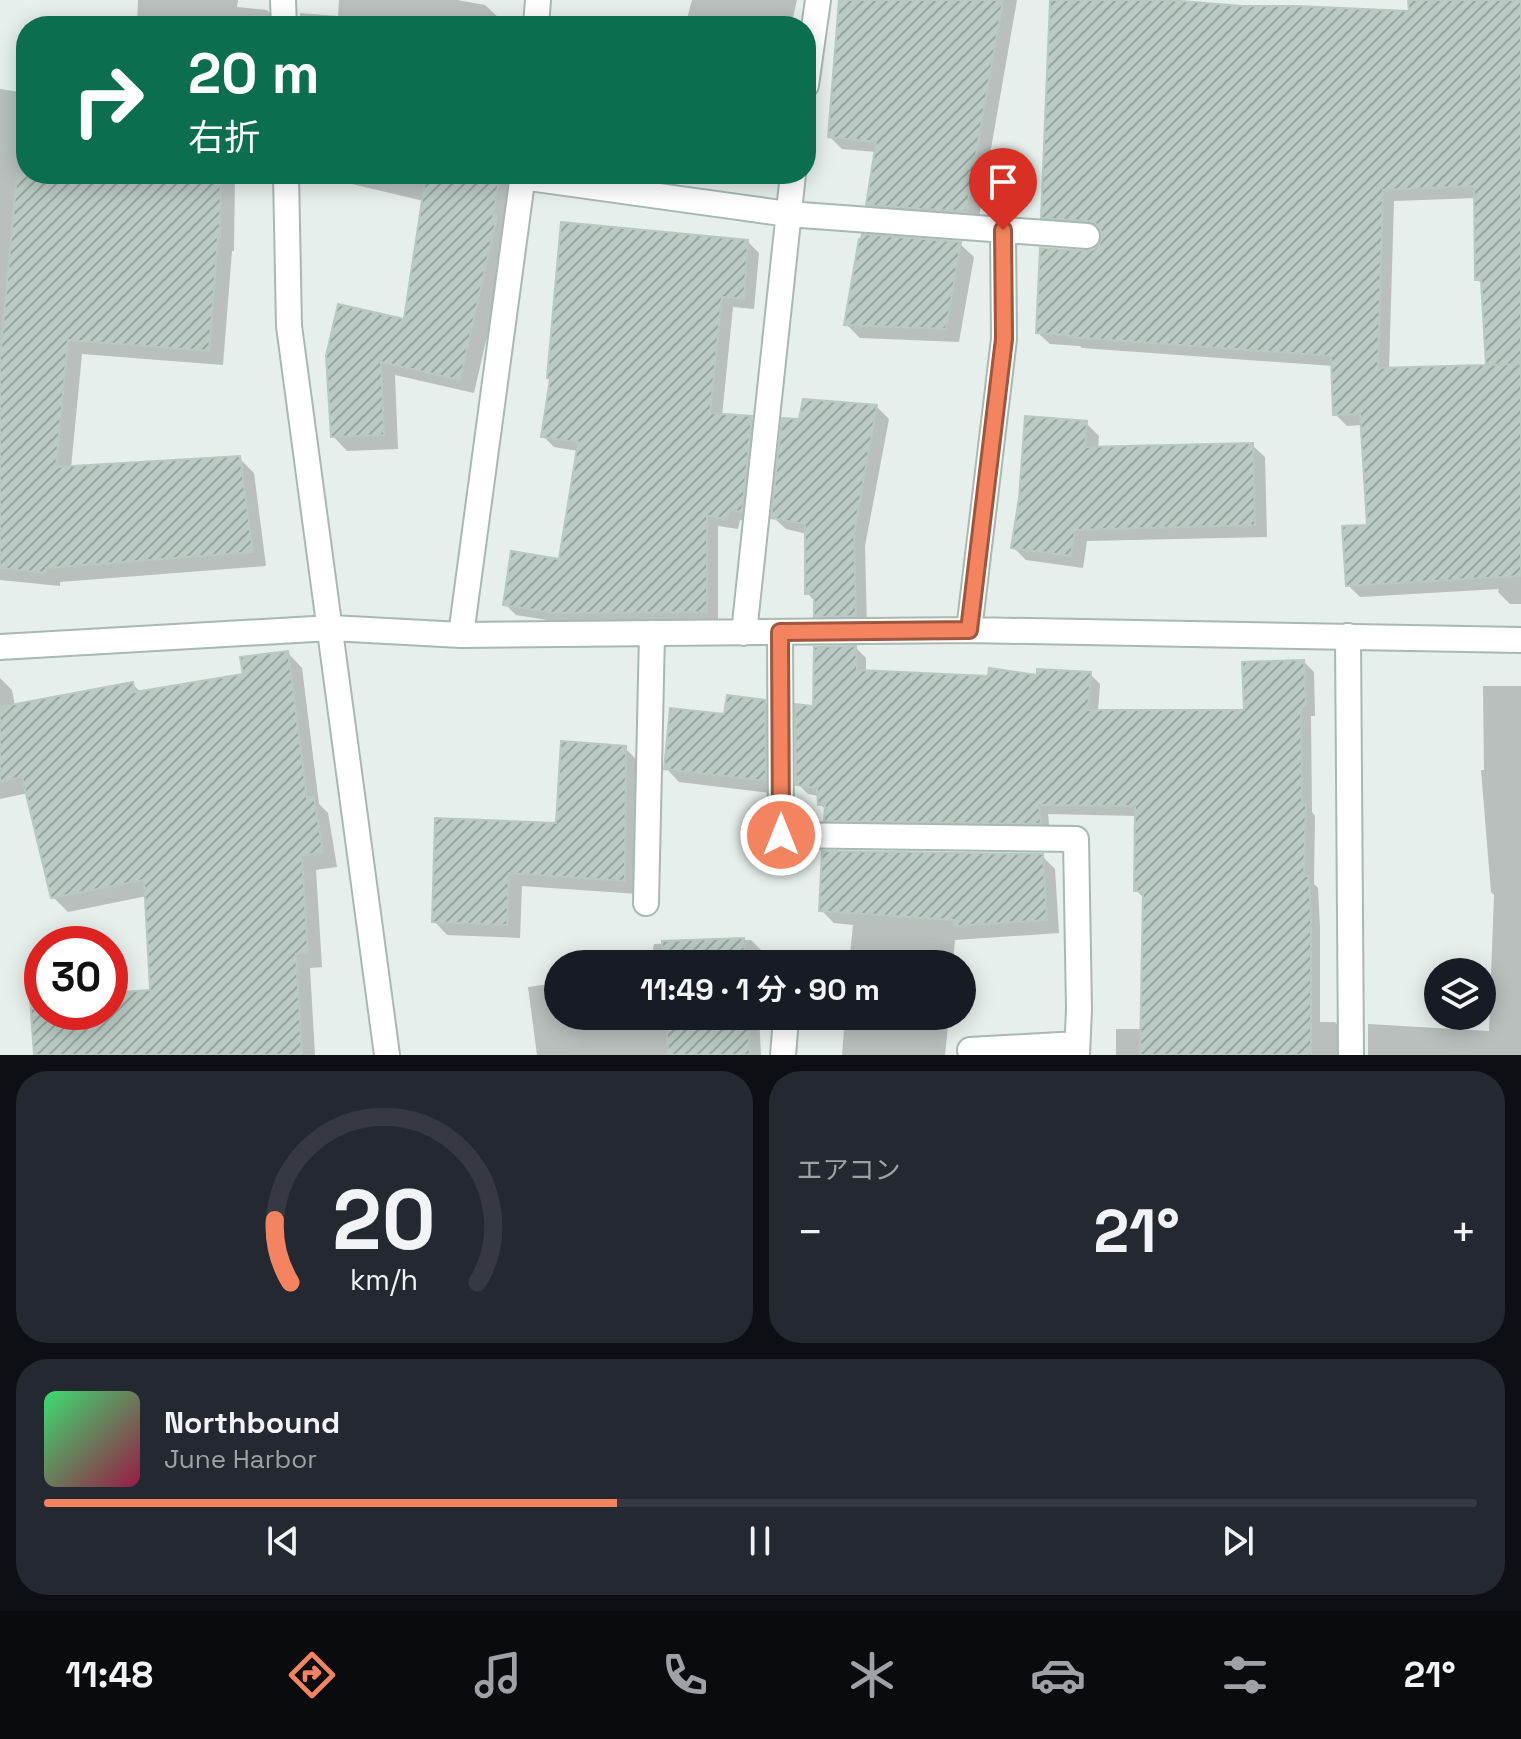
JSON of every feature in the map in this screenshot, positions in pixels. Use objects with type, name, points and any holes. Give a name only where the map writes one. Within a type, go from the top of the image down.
[{"type":"street","points":[[286,184],[289,326],[387,1055]]},
{"type":"street","points":[[461,635],[521,184]]},
{"type":"street","points":[[578,184],[788,214],[1087,236]]},
{"type":"street","points":[[744,633],[792,184]]},
{"type":"street","points":[[969,630],[1004,339],[1003,230]]},
{"type":"street","points":[[0,647],[331,628],[461,635],[969,630],[1521,640]]},
{"type":"street","points":[[780,632],[781,835],[1076,839],[1077,1050],[970,1050]]},
{"type":"street","points":[[646,903],[652,633]]},
{"type":"street","points":[[1348,636],[1351,1055]]},
{"type":"building","points":[[839,0],[1003,0],[966,212],[866,205],[876,142],[828,137]]},
{"type":"building","points":[[1050,0],[1168,0],[1242,6],[1409,11],[1408,0],[1521,0],[1521,576],[1346,586],[1342,526],[1367,525],[1360,414],[1333,415],[1331,356],[1036,333],[1040,248],[1093,250],[1102,236],[1095,223],[1089,221],[1041,218]],"holes":[[[1474,186],[1475,280],[1481,280],[1486,365],[1378,368],[1383,190]]]},
{"type":"building","points":[[16,184],[221,184],[220,237],[209,351],[68,340],[56,467],[240,456],[253,552],[46,568],[46,573],[0,568],[0,358]]},
{"type":"building","points":[[424,184],[498,184],[493,216],[497,216],[460,380],[381,362],[384,435],[331,437],[326,356],[338,304],[404,319]]},
{"type":"building","points":[[561,222],[748,240],[744,299],[722,297],[710,413],[752,416],[742,512],[729,510],[727,519],[707,516],[707,612],[553,613],[503,605],[511,551],[559,559],[578,442],[541,437],[550,379],[547,378]]},
{"type":"building","points":[[862,234],[961,242],[946,329],[844,325]]},
{"type":"building","points":[[803,399],[877,405],[854,533],[856,616],[814,617],[814,594],[805,594],[805,524],[771,518],[782,418],[799,419]]},
{"type":"building","points":[[1025,416],[1087,421],[1085,447],[1253,443],[1255,525],[1075,530],[1071,556],[1011,548],[1019,498]]},
{"type":"building","points":[[856,646],[857,670],[988,676],[989,668],[1037,675],[1037,669],[1091,672],[1088,710],[1244,710],[1242,662],[1304,660],[1306,706],[1301,707],[1302,804],[1306,804],[1304,876],[1309,876],[1311,917],[1311,1055],[1140,1055],[1143,891],[1134,891],[1135,806],[1039,805],[1041,824],[824,821],[825,805],[818,805],[817,788],[796,785],[795,704],[813,706],[814,647]]},
{"type":"building","points":[[288,651],[307,798],[314,796],[323,852],[302,856],[308,953],[296,954],[302,1055],[34,1055],[32,1030],[128,1030],[128,992],[150,990],[144,880],[51,898],[22,777],[0,782],[0,707],[133,682],[135,692],[243,674],[240,657]]},
{"type":"building","points":[[727,695],[765,700],[766,781],[664,769],[670,708],[724,714]]},
{"type":"building","points":[[561,741],[626,746],[625,881],[509,873],[507,925],[432,922],[435,818],[556,823]]},
{"type":"building","points":[[822,851],[1043,854],[1047,920],[954,926],[953,920],[819,911]]},
{"type":"building","points":[[744,938],[744,950],[662,950],[662,941]]},
{"type":"building","points":[[667,1030],[749,1030],[750,1055],[668,1055]]},
{"type":"route","points":[[781,835],[780,632],[969,630],[1004,339],[1003,230]]}]
